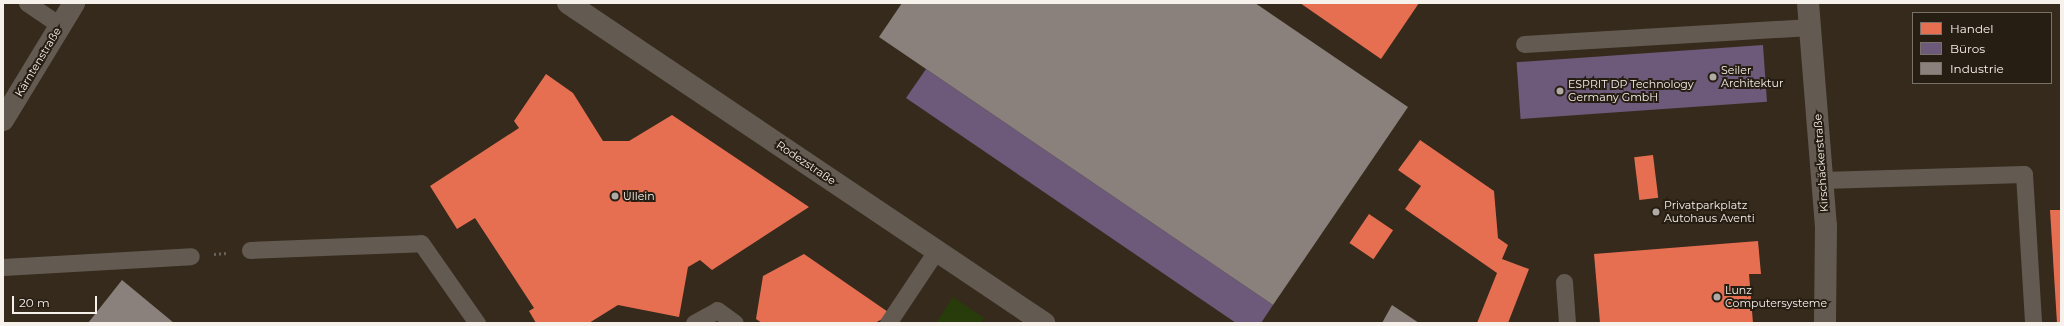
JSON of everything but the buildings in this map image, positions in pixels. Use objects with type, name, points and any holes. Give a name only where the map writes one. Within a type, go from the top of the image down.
[{"type":"street","name":"Kärntenstraße","points":[[3,120],[74,3]]},
{"type":"street","name":"Rodezstraße","points":[[568,3],[1044,323]]},
{"type":"street","name":"Kirschäckerstraße","points":[[1808,3],[1822,180],[1825,323]]},
{"type":"lane","points":[[27,3],[60,25]]},
{"type":"lane","points":[[1524,44],[1810,28]]},
{"type":"lane","points":[[1822,180],[2024,174],[2033,323]]},
{"type":"lane","points":[[250,250],[421,242],[477,323]]},
{"type":"lane","points":[[888,323],[936,251]]},
{"type":"lane","points":[[3,267],[192,256]]},
{"type":"lane","points":[[1564,282],[1567,323]]},
{"type":"lane","points":[[694,323],[716,310],[735,323]]},
{"type":"path","points":[[192,256],[250,250]]},
{"type":"shaded area","points":[[3,3],[2061,3],[2061,323],[3,323]]},
{"type":"green space","points":[[953,297],[984,318],[981,323],[936,323]]},
{"type":"place","name":"Seiler Architektur","points":[[1713,77]]},
{"type":"place","name":"ESPRIT DP Technology Germany GmbH","points":[[1560,91]]},
{"type":"place","name":"Ullein","points":[[615,196]]},
{"type":"place","name":"Privatparkplatz Autohaus Aventi","points":[[1656,212]]},
{"type":"place","name":"Lunz Computersysteme","points":[[1717,297]]}]
